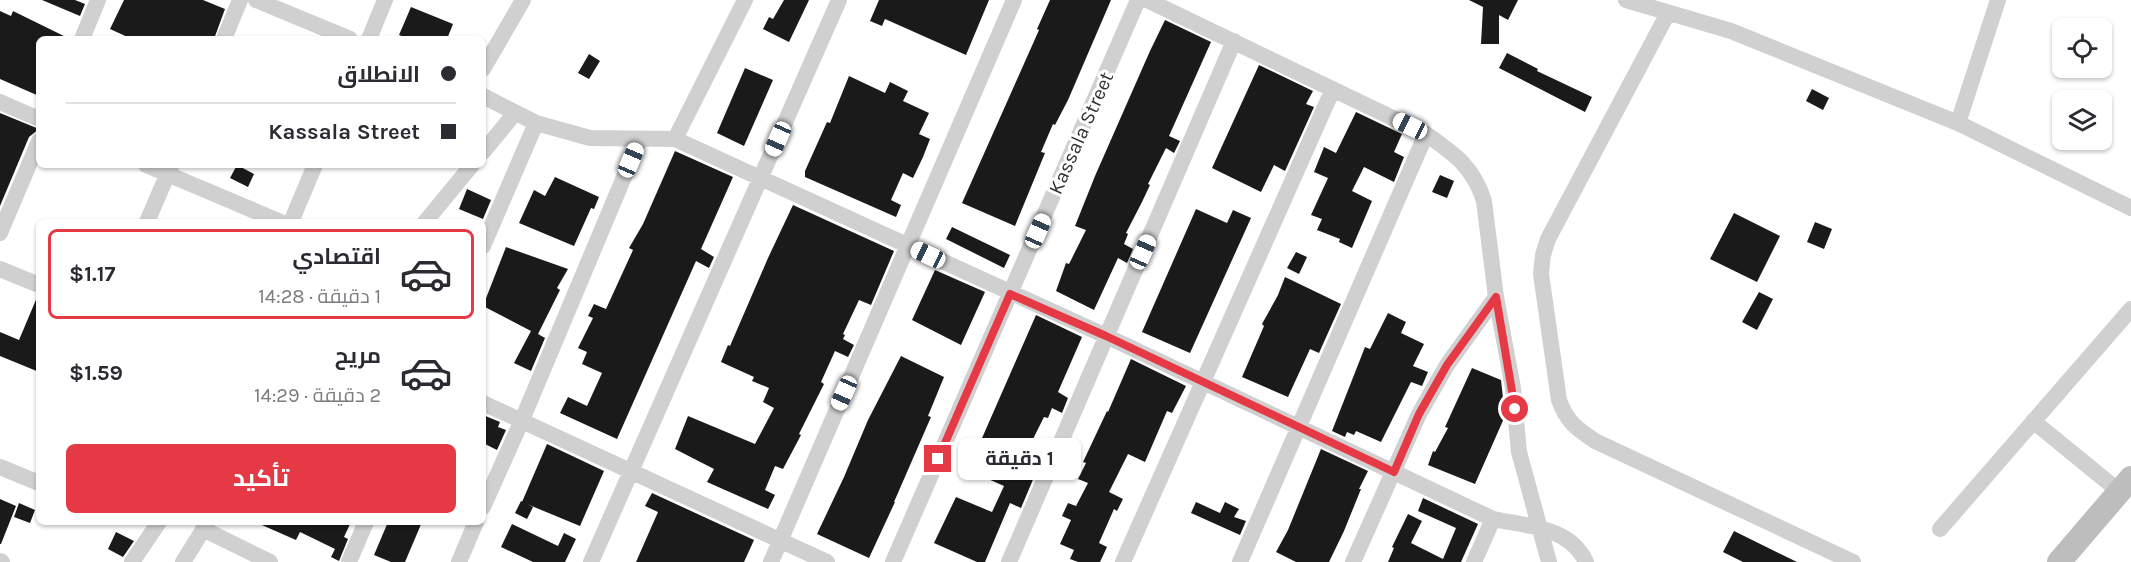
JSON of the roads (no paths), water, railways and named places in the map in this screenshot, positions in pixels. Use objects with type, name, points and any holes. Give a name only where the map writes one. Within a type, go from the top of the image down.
[{"type":"main road","points":[[2059,562],[2125,485]]},
{"type":"street","points":[[83,36],[98,0]]},
{"type":"street","points":[[225,36],[240,0]]},
{"type":"street","points":[[256,0],[343,36]]},
{"type":"street","points":[[370,36],[385,0]]},
{"type":"street","points":[[486,64],[523,0]]},
{"type":"street","points":[[675,139],[745,0]]},
{"type":"street","points":[[591,562],[839,0]]},
{"type":"street","points":[[771,562],[1014,0]]},
{"type":"street","name":"Kassala Street","points":[[893,562],[1138,0]]},
{"type":"street","points":[[1147,0],[1426,134],[1461,160],[1480,190],[1486,213],[1496,297],[1513,388],[1519,452],[1549,562]]},
{"type":"street","points":[[1626,0],[1731,32],[1958,123],[2131,208]]},
{"type":"street","points":[[1958,123],[1998,0]]},
{"type":"street","points":[[1668,13],[1548,239],[1543,255],[1540,274],[1559,400],[1565,418],[1595,441],[1853,562]]},
{"type":"street","points":[[1009,562],[1234,41]]},
{"type":"street","points":[[1123,562],[1333,89]]},
{"type":"street","points":[[486,98],[536,123],[590,138],[675,139],[1203,381],[1493,519],[1566,537],[1576,546],[1586,562]]},
{"type":"street","points":[[0,102],[36,118]]},
{"type":"street","points":[[486,148],[515,112]]},
{"type":"street","points":[[486,239],[536,123]]},
{"type":"street","points":[[1240,562],[1426,134]]},
{"type":"street","points":[[486,500],[640,139]]},
{"type":"street","points":[[0,233],[36,148]]},
{"type":"street","points":[[292,219],[314,168]]},
{"type":"street","points":[[427,219],[470,168]]},
{"type":"street","points":[[148,219],[170,170],[275,219]]},
{"type":"street","points":[[0,269],[36,284]]},
{"type":"street","points":[[1353,562],[1419,414],[1447,365],[1496,297]]},
{"type":"street","points":[[1940,529],[2131,309]]},
{"type":"street","points":[[486,404],[827,562]]},
{"type":"street","points":[[2033,421],[2125,485]]},
{"type":"street","points":[[0,467],[36,480]]},
{"type":"street","points":[[1474,562],[1493,519]]},
{"type":"street","points":[[132,562],[153,525]]},
{"type":"street","points":[[183,562],[206,525],[270,562]]},
{"type":"street","points":[[349,562],[365,525]]},
{"type":"street","points":[[459,562],[475,525]]}]
